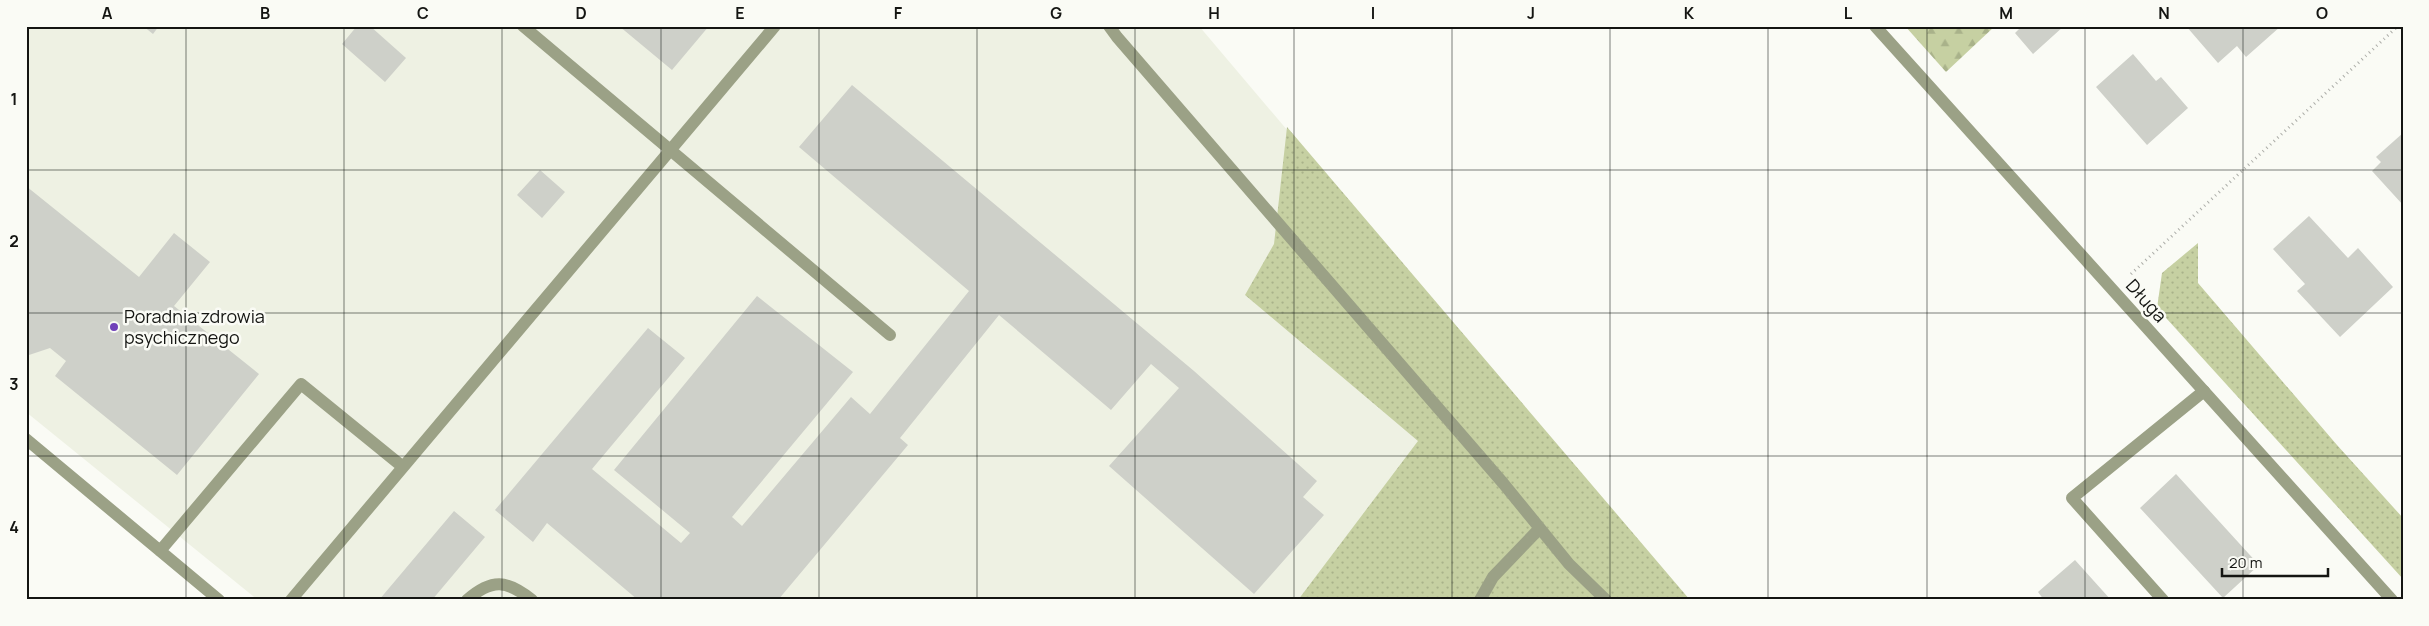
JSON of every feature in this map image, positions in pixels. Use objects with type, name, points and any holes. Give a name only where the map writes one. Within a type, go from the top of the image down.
[{"type":"street","points":[[524,26],[890,335]]},
{"type":"street","points":[[291,600],[776,26]]},
{"type":"street","points":[[1109,26],[1117,38],[1504,483],[1569,564],[1606,600]]},
{"type":"street","name":"Długa","points":[[1874,26],[2392,600]]},
{"type":"street","points":[[160,551],[301,384],[403,467]]},
{"type":"street","points":[[2163,600],[2072,498],[2204,391]]},
{"type":"street","points":[[26,439],[219,600]]},
{"type":"street","points":[[1480,600],[1493,577],[1539,529]]},
{"type":"street","points":[[467,600],[485,587],[506,584],[517,588],[532,600]]},
{"type":"path","points":[[2113,290],[2398,26]]},
{"type":"shaded area","points":[[26,26],[1199,26],[1685,600],[258,600],[26,412]]},
{"type":"green space","points":[[1905,26],[1995,26],[1946,72]]},
{"type":"green space","points":[[1287,127],[1690,600],[1298,600],[1418,441],[1245,295],[1274,244]]},
{"type":"green space","points":[[2198,243],[2198,283],[2337,445],[2403,518],[2403,579],[2157,308],[2162,273]]},
{"type":"building","points":[[143,26],[159,26],[153,34]]},
{"type":"building","points":[[357,26],[370,26],[406,58],[385,82],[342,44]]},
{"type":"building","points":[[619,26],[709,26],[672,70]]},
{"type":"building","points":[[2022,26],[2064,26],[2033,54],[2015,33]]},
{"type":"building","points":[[2186,26],[2281,26],[2246,57],[2237,46],[2218,63]]},
{"type":"building","points":[[2133,54],[2156,81],[2161,77],[2188,108],[2147,145],[2096,87]]},
{"type":"building","points":[[852,85],[1194,371],[1317,481],[1303,497],[1324,515],[1254,594],[1109,466],[1179,388],[1151,364],[1111,410],[999,315],[900,438],[908,445],[778,600],[638,600],[547,523],[533,542],[495,510],[648,328],[685,358],[592,469],[681,543],[690,533],[614,470],[757,296],[853,372],[732,517],[742,526],[851,397],[870,414],[969,291],[799,147]]},
{"type":"building","points":[[2403,133],[2403,205],[2372,171],[2381,162],[2376,157]]},
{"type":"building","points":[[540,170],[565,192],[542,218],[517,195]]},
{"type":"building","name":"Poradnia zdrowia psychicznego","points":[[26,186],[139,277],[174,233],[210,262],[174,306],[259,374],[177,475],[55,376],[66,361],[50,348],[29,355],[26,353]]},
{"type":"building","points":[[2309,216],[2348,258],[2358,248],[2393,287],[2340,337],[2297,291],[2305,284],[2273,249]]},
{"type":"building","points":[[2176,474],[2259,565],[2223,598],[2140,508]]},
{"type":"building","points":[[454,511],[485,537],[432,600],[379,600]]},
{"type":"building","points":[[2075,560],[2111,600],[2044,600],[2038,592]]},
{"type":"place","name":"Poradnia zdrowia psychicznego","points":[[114,327]]}]
